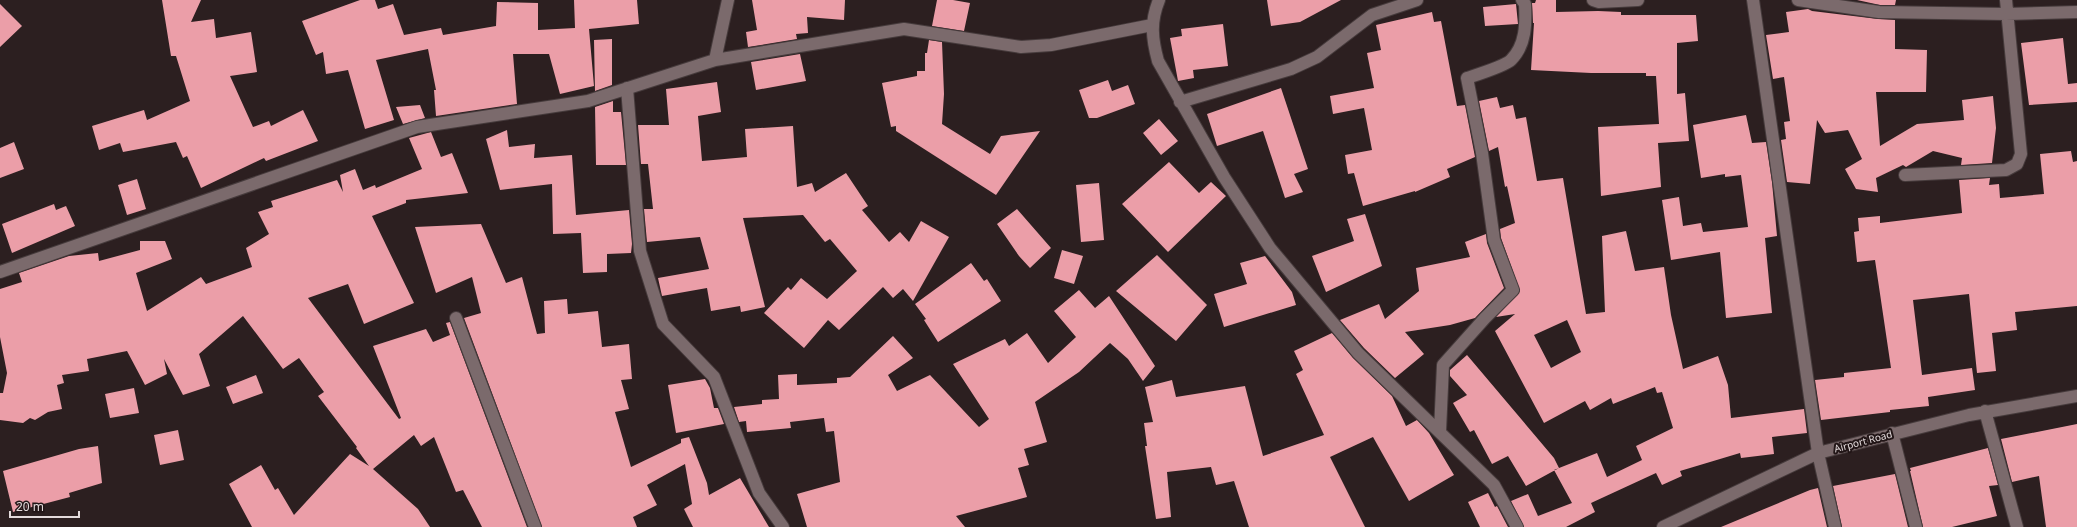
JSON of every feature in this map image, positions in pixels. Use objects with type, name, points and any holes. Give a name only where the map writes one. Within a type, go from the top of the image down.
[{"type":"street","points":[[715,60],[728,0]]},
{"type":"street","points":[[1158,0],[1152,25],[1153,43],[1158,62],[1224,177],[1270,248],[1358,353],[1494,485],[1517,527]]},
{"type":"street","points":[[1180,102],[1291,69],[1317,57],[1372,15],[1417,0]]},
{"type":"street","points":[[1440,431],[1443,365],[1485,318],[1513,290],[1494,240],[1482,153],[1467,78],[1510,61],[1522,43],[1525,32],[1525,4],[1522,0]]},
{"type":"street","points":[[1593,0],[1599,2],[1638,0]]},
{"type":"street","points":[[1753,0],[1818,453],[1835,527]]},
{"type":"street","points":[[1798,0],[1879,12],[2006,14],[2077,12]]},
{"type":"street","points":[[1905,175],[2006,170],[2017,164],[2021,154],[2006,14],[2006,0]]},
{"type":"street","points":[[0,272],[418,127],[588,101],[715,60],[904,29],[1021,47],[1051,45],[1152,25]]},
{"type":"street","points":[[627,88],[640,251],[663,324],[714,377],[759,493],[783,527]]},
{"type":"street","points":[[456,318],[535,527]]},
{"type":"street","name":"Airport Road","points":[[1663,527],[1681,523],[1818,453],[1892,433],[1985,411],[2077,396]]},
{"type":"street","points":[[1985,411],[2017,527]]},
{"type":"street","points":[[1892,433],[1916,527]]},
{"type":"building","points":[[162,0],[201,0],[191,22],[214,19],[216,38],[251,32],[257,72],[230,76],[253,127],[269,121],[271,126],[303,110],[318,141],[266,161],[264,158],[201,188],[187,156],[183,158],[176,142],[123,152],[120,143],[99,150],[92,126],[144,110],[147,120],[190,101],[176,56],[171,56]]},
{"type":"building","points":[[360,0],[375,0],[378,9],[393,4],[404,35],[441,28],[443,35],[496,26],[497,2],[538,3],[538,30],[575,28],[574,0],[637,0],[639,24],[589,29],[594,86],[560,94],[549,54],[513,54],[517,104],[436,116],[434,90],[436,90],[428,49],[376,60],[394,120],[365,129],[348,70],[326,74],[323,52],[316,55],[302,21]]},
{"type":"building","points":[[752,0],[845,0],[844,20],[807,17],[808,33],[796,34],[797,39],[748,47],[746,32],[757,30]]},
{"type":"building","points":[[937,0],[953,0],[970,3],[964,31],[932,26]]},
{"type":"building","points":[[1267,0],[1341,0],[1300,22],[1271,26]]},
{"type":"building","points":[[1536,0],[1556,0],[1556,12],[1598,11],[1621,12],[1621,15],[1696,15],[1698,41],[1677,43],[1677,94],[1685,93],[1689,141],[1658,143],[1661,187],[1601,196],[1598,127],[1659,124],[1656,76],[1646,76],[1646,73],[1591,73],[1531,70],[1534,23],[1532,3],[1535,3]]},
{"type":"building","points":[[1857,0],[1896,0],[1895,5],[1880,5]]},
{"type":"building","points":[[0,4],[22,26],[0,47]]},
{"type":"building","points":[[1516,4],[1518,24],[1485,26],[1483,7]]},
{"type":"building","points":[[1808,9],[1812,11],[1895,20],[1895,49],[1927,50],[1926,92],[1876,92],[1880,146],[1917,124],[1964,120],[1962,100],[1993,96],[1996,128],[1992,163],[1961,165],[1962,158],[1933,151],[1906,167],[1903,165],[1876,178],[1878,192],[1856,189],[1845,169],[1862,159],[1848,130],[1825,133],[1817,120],[1810,184],[1787,182],[1781,140],[1786,139],[1784,122],[1790,121],[1784,77],[1773,79],[1766,35],[1789,32],[1786,12]]},
{"type":"building","points":[[1432,12],[1434,22],[1441,21],[1457,106],[1465,105],[1475,157],[1447,169],[1450,177],[1415,192],[1363,206],[1354,173],[1348,174],[1345,155],[1372,150],[1364,108],[1333,114],[1330,96],[1374,88],[1367,53],[1381,50],[1376,25]]},
{"type":"building","points":[[1223,24],[1228,66],[1193,70],[1194,78],[1178,81],[1170,38],[1182,36],[1181,29]]},
{"type":"building","points":[[2063,38],[2068,84],[2077,83],[2077,102],[2029,105],[2021,43]]},
{"type":"building","points":[[612,39],[612,85],[595,91],[594,40]]},
{"type":"building","points":[[929,40],[942,42],[944,94],[942,124],[990,154],[1001,136],[1040,131],[996,195],[896,131],[896,126],[891,127],[882,83],[917,76],[917,71],[925,71],[925,53],[927,53]]},
{"type":"building","points":[[800,54],[806,81],[756,90],[751,62]]},
{"type":"building","points":[[1108,80],[1112,91],[1128,85],[1135,104],[1097,118],[1089,118],[1079,90]]},
{"type":"building","points":[[717,82],[721,112],[698,116],[702,161],[747,157],[745,129],[793,126],[797,187],[812,183],[815,192],[846,173],[868,206],[862,210],[889,242],[900,232],[909,242],[921,221],[949,237],[913,301],[903,289],[893,298],[883,287],[839,330],[828,320],[804,348],[764,313],[788,287],[791,290],[801,278],[827,299],[857,271],[830,239],[825,242],[803,215],[743,218],[765,307],[741,312],[740,306],[711,311],[707,288],[662,296],[658,278],[709,269],[700,237],[647,242],[644,209],[653,209],[648,164],[641,164],[638,125],[669,125],[666,89]]},
{"type":"building","points":[[1281,88],[1308,169],[1294,174],[1303,192],[1285,198],[1263,131],[1217,146],[1207,114]]},
{"type":"building","points":[[1497,97],[1500,108],[1513,105],[1516,119],[1526,117],[1537,181],[1563,178],[1586,314],[1605,312],[1602,236],[1626,231],[1635,271],[1664,267],[1671,315],[1683,369],[1718,356],[1728,385],[1731,418],[1804,409],[1807,433],[1772,437],[1774,454],[1741,458],[1740,453],[1680,471],[1682,476],[1662,485],[1656,473],[1591,503],[1595,512],[1566,527],[1524,527],[1511,501],[1528,494],[1538,516],[1572,503],[1554,470],[1597,453],[1607,477],[1642,460],[1636,446],[1673,428],[1662,392],[1657,393],[1655,387],[1613,404],[1611,398],[1590,410],[1585,401],[1544,423],[1495,331],[1515,314],[1496,317],[1520,291],[1501,238],[1500,229],[1515,223],[1507,186],[1505,187],[1498,147],[1489,151],[1479,101]],"holes":[[[1567,320],[1581,352],[1551,368],[1534,335]]]},
{"type":"building","points":[[613,101],[613,112],[621,112],[626,165],[596,165],[595,107]]},
{"type":"building","points":[[420,105],[425,118],[403,124],[396,107]]},
{"type":"building","points":[[1746,115],[1752,143],[1766,142],[1772,182],[1777,236],[1765,238],[1772,313],[1726,318],[1720,252],[1671,260],[1662,200],[1679,197],[1683,226],[1701,223],[1703,232],[1748,227],[1741,175],[1725,177],[1725,174],[1701,178],[1693,125]]},
{"type":"building","points":[[1159,119],[1178,141],[1161,155],[1143,133]]},
{"type":"building","points":[[507,130],[509,147],[535,144],[534,158],[572,155],[576,215],[629,210],[632,244],[631,253],[607,254],[607,272],[583,273],[581,233],[553,234],[552,184],[500,190],[486,139]]},
{"type":"building","points":[[431,132],[441,157],[452,153],[468,193],[406,200],[406,203],[372,216],[414,303],[364,324],[348,284],[308,298],[399,419],[401,418],[373,346],[426,329],[433,342],[450,335],[446,323],[450,322],[527,527],[482,527],[463,490],[456,492],[434,437],[421,446],[414,435],[373,469],[418,509],[430,527],[252,527],[229,484],[261,465],[275,490],[278,488],[294,515],[350,454],[369,466],[356,448],[357,447],[318,396],[324,392],[299,358],[283,369],[243,316],[199,354],[210,386],[183,395],[164,359],[167,374],[145,385],[127,351],[87,359],[89,371],[62,375],[64,383],[57,385],[62,409],[48,412],[35,420],[30,418],[23,423],[0,420],[0,393],[3,393],[7,373],[0,337],[0,289],[22,282],[19,273],[69,256],[98,253],[99,261],[140,250],[140,241],[165,241],[172,259],[136,273],[147,311],[201,277],[206,284],[252,267],[246,248],[269,234],[258,212],[273,207],[271,201],[337,180],[343,192],[340,175],[355,169],[363,190],[375,185],[376,188],[422,169],[409,138]]},
{"type":"building","points":[[14,142],[24,169],[0,178],[0,148]]},
{"type":"building","points":[[2071,151],[2073,162],[2077,161],[2077,306],[2015,312],[2017,330],[1992,333],[1996,371],[1977,373],[1969,294],[1913,300],[1922,375],[1972,368],[1975,390],[1928,397],[1929,406],[1821,420],[1815,380],[1844,377],[1844,373],[1891,368],[1875,260],[1857,262],[1854,232],[1859,231],[1858,218],[1880,216],[1880,223],[1962,213],[1959,180],[1990,178],[1989,185],[1999,184],[2000,198],[2044,194],[2040,154]]},
{"type":"building","points":[[1169,162],[1199,193],[1211,182],[1226,196],[1168,252],[1122,204]]},
{"type":"building","points":[[137,179],[146,209],[127,215],[118,185]]},
{"type":"building","points":[[1099,183],[1104,240],[1081,242],[1076,185]]},
{"type":"building","points":[[54,204],[56,210],[66,206],[75,226],[12,253],[2,224]]},
{"type":"building","points":[[1017,209],[1051,248],[1030,268],[1019,256],[997,224]]},
{"type":"building","points":[[1365,214],[1382,266],[1326,292],[1312,256],[1354,241],[1347,219]]},
{"type":"building","points":[[481,224],[506,283],[522,277],[537,334],[545,333],[544,301],[567,299],[568,314],[598,311],[602,347],[629,344],[632,379],[621,380],[629,409],[615,412],[631,467],[681,443],[681,439],[689,437],[707,483],[709,495],[740,478],[769,527],[693,527],[684,509],[692,504],[685,464],[647,485],[657,505],[633,517],[637,527],[542,527],[464,318],[481,313],[472,277],[436,293],[415,227]]},
{"type":"building","points":[[1486,234],[1487,243],[1504,288],[1475,318],[1450,325],[1405,332],[1424,354],[1395,378],[1364,348],[1340,320],[1379,304],[1385,319],[1419,291],[1416,268],[1470,257],[1465,242]]},
{"type":"building","points":[[1062,250],[1083,256],[1074,284],[1054,278]]},
{"type":"building","points":[[1157,255],[1207,305],[1176,341],[1116,291]]},
{"type":"building","points":[[1265,256],[1292,292],[1296,305],[1224,327],[1214,294],[1247,284],[1240,263]]},
{"type":"building","points":[[971,263],[984,281],[987,279],[1001,301],[938,342],[924,320],[926,319],[915,304]]},
{"type":"building","points":[[1079,290],[1095,308],[1109,296],[1155,366],[1143,381],[1128,359],[1110,343],[1079,372],[1035,402],[1047,442],[1024,449],[1029,465],[1018,468],[1027,497],[956,516],[965,527],[807,527],[797,494],[840,482],[834,431],[826,432],[824,418],[790,422],[791,428],[747,432],[746,421],[739,422],[734,407],[762,404],[762,400],[779,399],[778,375],[797,374],[797,385],[837,383],[837,378],[850,377],[893,336],[913,358],[888,375],[897,391],[930,375],[979,427],[989,419],[953,364],[1005,339],[1009,346],[1027,333],[1048,363],[1076,337],[1054,311]]},
{"type":"building","points":[[1332,333],[1353,358],[1392,396],[1406,426],[1417,420],[1429,433],[1454,475],[1409,501],[1373,437],[1330,457],[1365,527],[1249,527],[1234,481],[1216,485],[1211,467],[1167,472],[1171,517],[1156,519],[1145,446],[1147,446],[1144,423],[1153,422],[1145,387],[1172,380],[1176,397],[1245,386],[1263,456],[1324,435],[1296,374],[1303,370],[1294,351]]},
{"type":"building","points":[[1467,355],[1554,458],[1559,468],[1526,486],[1508,456],[1492,464],[1474,430],[1470,432],[1453,403],[1467,395],[1450,376],[1450,370]]},
{"type":"building","points":[[256,375],[263,393],[233,404],[226,387]]},
{"type":"building","points":[[705,379],[710,388],[714,408],[718,408],[724,424],[676,433],[668,385]]},
{"type":"building","points":[[134,388],[139,413],[110,418],[105,394]]},
{"type":"building","points":[[2077,424],[2077,527],[2046,527],[2039,476],[2012,482],[2001,439]]},
{"type":"building","points":[[178,430],[184,460],[160,465],[154,435]]},
{"type":"building","points":[[98,446],[102,483],[69,493],[70,497],[13,512],[3,471],[79,449]]},
{"type":"building","points":[[1988,448],[1998,485],[1989,486],[1997,516],[1952,527],[1923,527],[1910,468]]},
{"type":"building","points":[[1895,474],[1908,527],[1842,527],[1833,486]]},
{"type":"building","points":[[1818,488],[1827,527],[1721,527],[1810,490]]},
{"type":"building","points":[[1488,493],[1508,527],[1480,527],[1468,502]]}]
